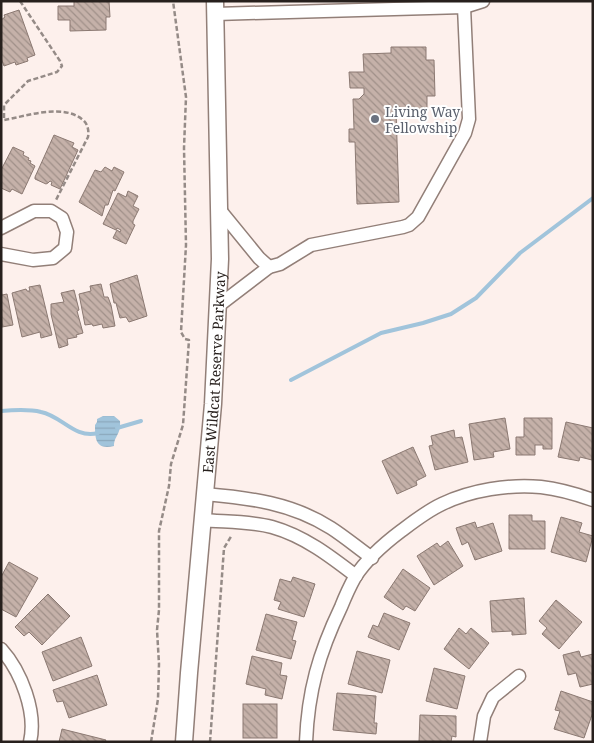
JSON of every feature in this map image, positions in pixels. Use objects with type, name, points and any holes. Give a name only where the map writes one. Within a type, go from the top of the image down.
[{"type":"main road","name":"East Wildcat Reserve Parkway","points":[[184,742],[213,404],[218,306],[220,259],[216,8]]},
{"type":"street","points":[[216,8],[313,6],[464,7],[483,1]]},
{"type":"street","points":[[218,306],[269,267],[280,264],[312,245],[403,227],[418,218],[468,126],[464,7]]},
{"type":"street","points":[[219,209],[259,258],[269,267]]},
{"type":"street","points":[[1,228],[34,211],[51,211],[62,218],[67,232],[65,248],[53,258],[33,260],[1,254]]},
{"type":"street","points":[[306,742],[307,716],[314,679],[325,639],[356,576],[392,538],[441,504],[471,493],[505,488],[540,487],[566,491],[593,500]]},
{"type":"street","points":[[205,494],[251,498],[278,504],[331,528],[372,558]]},
{"type":"street","points":[[202,520],[272,527],[303,539],[356,576]]},
{"type":"street","points":[[1,649],[18,671],[28,699],[32,735],[30,742]]},
{"type":"street","points":[[480,742],[484,716],[493,697],[519,676]]},
{"type":"path","points":[[20,1],[62,66],[57,72],[28,81],[4,105],[2,120],[54,111],[67,112],[85,121],[88,127],[88,137],[51,211]]},
{"type":"path","points":[[151,742],[158,699],[159,531],[169,486],[171,464],[183,426],[190,340],[185,339],[181,332],[186,245],[184,148],[186,97],[172,1]]},
{"type":"path","points":[[210,742],[224,548],[232,535]]},
{"type":"water","points":[[103,416],[114,416],[120,421],[114,446],[103,447],[96,439],[95,425],[97,419]]},
{"type":"building","points":[[74,1],[109,1],[110,17],[106,17],[106,30],[70,31],[70,20],[58,20],[58,6],[74,6]]},
{"type":"building","points":[[19,10],[35,55],[27,58],[28,61],[16,65],[15,62],[4,66],[1,58],[1,20],[5,17],[4,15]]},
{"type":"building","name":"Living Way Fellowship","points":[[391,47],[426,47],[426,60],[434,60],[435,96],[427,96],[427,109],[396,110],[399,202],[357,204],[355,142],[349,142],[349,129],[354,129],[353,99],[359,99],[364,94],[364,88],[350,88],[349,72],[364,72],[363,54],[391,53]]},
{"type":"building","points":[[54,135],[74,143],[72,147],[78,150],[60,189],[51,185],[52,182],[50,181],[46,184],[35,179]]},
{"type":"building","points":[[13,147],[24,152],[23,155],[29,158],[30,163],[35,166],[22,194],[12,189],[10,192],[1,188],[1,170]]},
{"type":"building","points":[[105,167],[112,171],[114,167],[124,172],[115,191],[113,190],[108,205],[105,205],[102,216],[79,202],[95,170],[101,172]]},
{"type":"building","points":[[128,191],[138,196],[133,206],[139,209],[133,221],[135,225],[126,244],[113,238],[117,230],[120,232],[121,230],[117,228],[116,230],[103,224],[118,193],[126,197]]},
{"type":"building","points":[[137,275],[147,316],[129,322],[126,317],[120,318],[116,303],[114,303],[110,284]]},
{"type":"building","points":[[101,284],[104,297],[108,297],[111,305],[115,326],[103,328],[102,324],[85,325],[79,294],[91,291],[90,286]]},
{"type":"building","points":[[40,285],[52,335],[41,338],[40,332],[22,337],[12,293],[26,289],[30,291],[29,287]]},
{"type":"building","points":[[74,290],[83,333],[76,335],[77,337],[67,339],[68,345],[59,348],[51,314],[51,304],[64,302],[61,293]]},
{"type":"building","points":[[1,291],[2,295],[7,294],[13,325],[2,327]]},
{"type":"building","points":[[505,418],[510,449],[493,452],[494,457],[474,460],[469,424]]},
{"type":"building","points":[[524,418],[552,418],[552,449],[543,449],[543,445],[535,445],[535,455],[516,455],[516,437],[524,437]]},
{"type":"building","points":[[566,422],[593,428],[592,460],[580,457],[579,461],[558,457]]},
{"type":"building","points":[[454,430],[455,438],[462,437],[468,462],[435,470],[429,446],[433,445],[431,436]]},
{"type":"building","points":[[413,447],[426,476],[416,481],[417,485],[397,494],[382,461]]},
{"type":"building","points":[[509,515],[532,515],[532,521],[545,521],[545,549],[509,549]]},
{"type":"building","points":[[561,517],[582,523],[579,532],[593,536],[586,562],[551,552]]},
{"type":"building","points":[[475,522],[477,528],[493,523],[502,551],[475,560],[468,542],[462,545],[456,528]]},
{"type":"building","points":[[448,541],[463,566],[434,585],[417,556],[437,543],[440,547]]},
{"type":"building","points":[[9,562],[38,578],[16,617],[1,609],[1,577]]},
{"type":"building","points":[[403,569],[430,588],[415,611],[406,606],[403,610],[384,597]]},
{"type":"building","points":[[293,577],[315,584],[304,617],[278,609],[281,602],[274,600],[280,579],[291,582]]},
{"type":"building","points":[[48,594],[70,616],[42,645],[29,632],[24,636],[15,627]]},
{"type":"building","points":[[524,598],[526,634],[512,635],[512,631],[492,632],[490,601]]},
{"type":"building","points":[[556,600],[582,622],[559,649],[542,634],[547,628],[539,621]]},
{"type":"building","points":[[384,613],[410,623],[399,650],[368,637],[373,625],[378,627]]},
{"type":"building","points":[[266,614],[297,622],[292,640],[296,641],[291,659],[256,650]]},
{"type":"building","points":[[459,628],[466,634],[471,628],[489,643],[469,669],[444,649]]},
{"type":"building","points":[[81,637],[92,666],[53,681],[42,652]]},
{"type":"building","points":[[357,651],[390,660],[382,693],[348,684]]},
{"type":"building","points":[[579,651],[581,657],[593,654],[593,684],[580,687],[576,673],[568,675],[563,655]]},
{"type":"building","points":[[252,656],[282,663],[280,675],[287,676],[282,699],[265,695],[266,689],[246,684]]},
{"type":"building","points":[[434,668],[465,676],[457,709],[426,701]]},
{"type":"building","points":[[97,675],[107,705],[69,718],[63,701],[57,702],[53,690]]},
{"type":"building","points":[[561,691],[593,702],[593,712],[584,738],[554,729],[560,711],[555,710]]},
{"type":"building","points":[[337,693],[376,696],[374,723],[377,723],[376,734],[333,730]]},
{"type":"building","points":[[243,704],[277,704],[277,738],[243,738]]},
{"type":"building","points":[[420,715],[456,716],[456,737],[452,736],[451,742],[419,742]]},
{"type":"building","points":[[62,729],[106,740],[105,742],[59,742]]},
{"type":"waterway","points":[[291,380],[381,333],[451,314],[476,298],[520,253],[593,198]]},
{"type":"waterway","points":[[1,411],[26,410],[41,412],[82,433],[98,433]]},
{"type":"waterway","points":[[117,428],[141,421]]},
{"type":"place","name":"Living Way Fellowship","points":[[375,119]]}]
